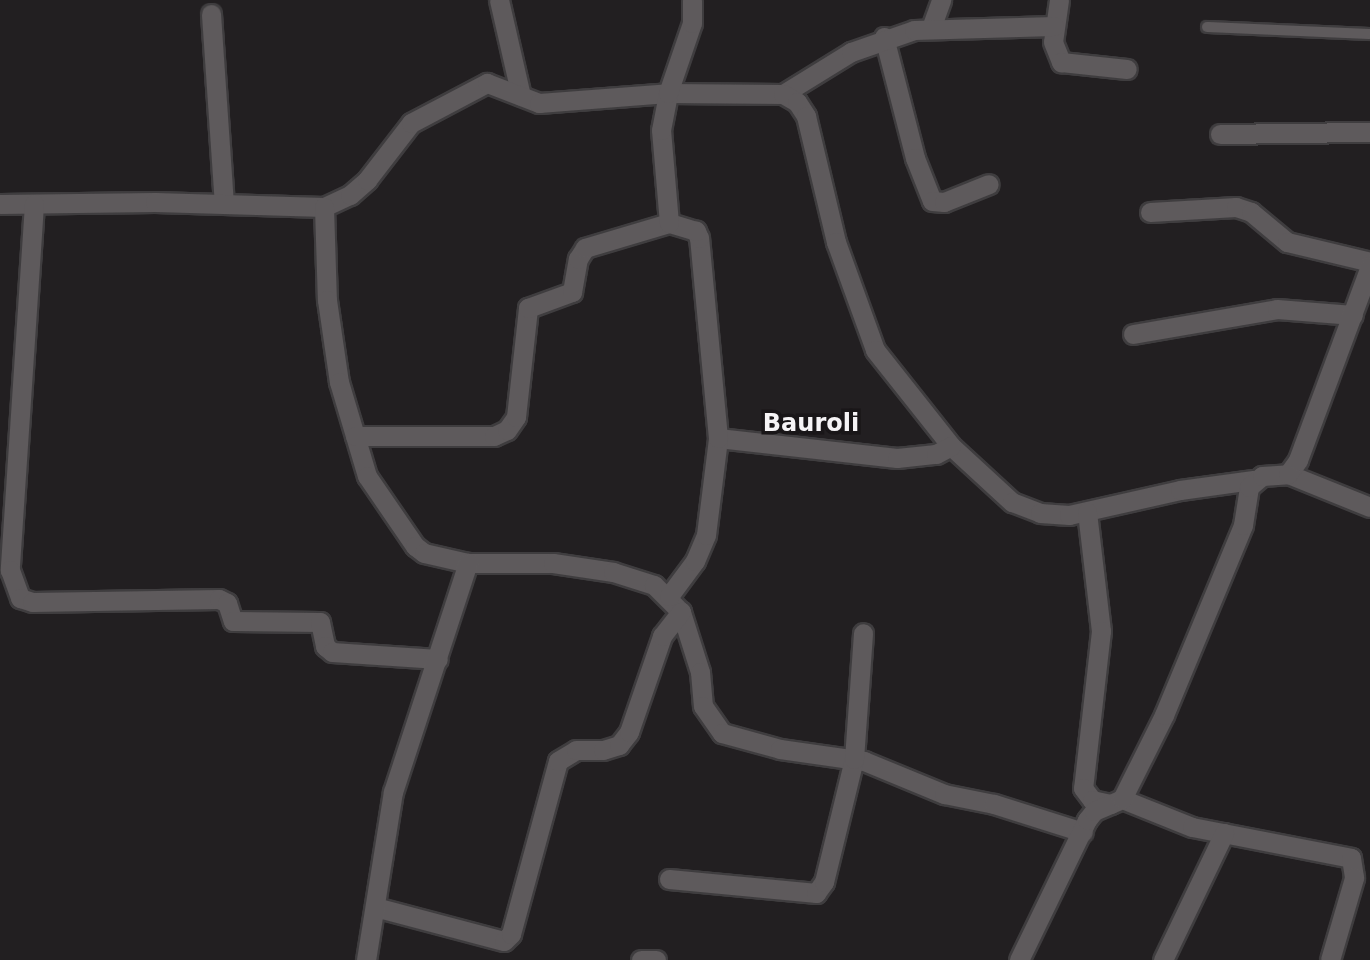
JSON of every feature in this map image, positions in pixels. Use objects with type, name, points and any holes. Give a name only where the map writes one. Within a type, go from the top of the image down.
[{"type":"street","points":[[499,0],[521,96]]},
{"type":"street","points":[[669,223],[661,130],[668,93],[685,49],[692,0]]},
{"type":"street","points":[[931,28],[941,0]]},
{"type":"street","points":[[1059,0],[1054,26],[1055,55],[1061,62],[1127,69]]},
{"type":"street","points":[[211,14],[224,202]]},
{"type":"street","points":[[783,94],[884,37],[931,28],[1054,26]]},
{"type":"street","points":[[884,37],[915,158],[932,201],[944,202],[989,184]]},
{"type":"street","points":[[0,204],[224,202],[324,207],[350,195],[367,180],[411,123],[487,83],[521,96],[561,103],[668,93],[783,94],[797,102],[806,116],[836,242],[875,350],[951,446],[1012,502],[1040,513],[1087,512],[1180,490],[1288,474],[1370,507]]},
{"type":"street","points":[[1220,134],[1370,132]]},
{"type":"street","points":[[34,204],[10,570],[20,598],[32,603],[219,599],[227,603],[233,621],[317,620],[325,646],[332,652],[438,659]]},
{"type":"street","points":[[324,207],[332,344],[355,436],[377,495],[415,546],[424,553],[468,563],[554,563],[613,572],[654,585],[675,604],[697,660],[703,706],[722,733],[780,749],[854,759],[944,794],[994,804],[1083,832]]},
{"type":"street","points":[[1150,212],[1236,207],[1251,212],[1287,242],[1370,264],[1298,460],[1288,474]]},
{"type":"street","points":[[355,436],[494,436],[507,430],[516,417],[528,308],[572,292],[578,259],[585,248],[669,223],[696,232],[699,238],[718,438],[706,535],[662,636],[629,732],[620,744],[603,750],[576,750],[558,761],[511,934],[505,940],[375,907]]},
{"type":"street","points":[[1133,334],[1277,309],[1353,314]]},
{"type":"street","points":[[718,438],[897,458],[936,454],[951,446]]},
{"type":"street","points":[[1019,960],[1094,811],[1116,802],[1164,715],[1229,562],[1253,480]]},
{"type":"street","points":[[1087,512],[1101,631],[1083,788],[1092,800],[1116,802],[1159,817],[1351,859],[1354,878],[1330,960]]},
{"type":"street","points":[[366,960],[393,792],[468,563]]},
{"type":"street","points":[[669,879],[817,893],[824,882],[854,759],[863,633]]},
{"type":"street","points":[[1164,960],[1224,832]]},
{"type":"street","points":[[641,960],[656,960]]},
{"type":"lane","points":[[1207,27],[1370,34]]},
{"type":"district","name":"Bauroli","points":[[811,424]]}]
